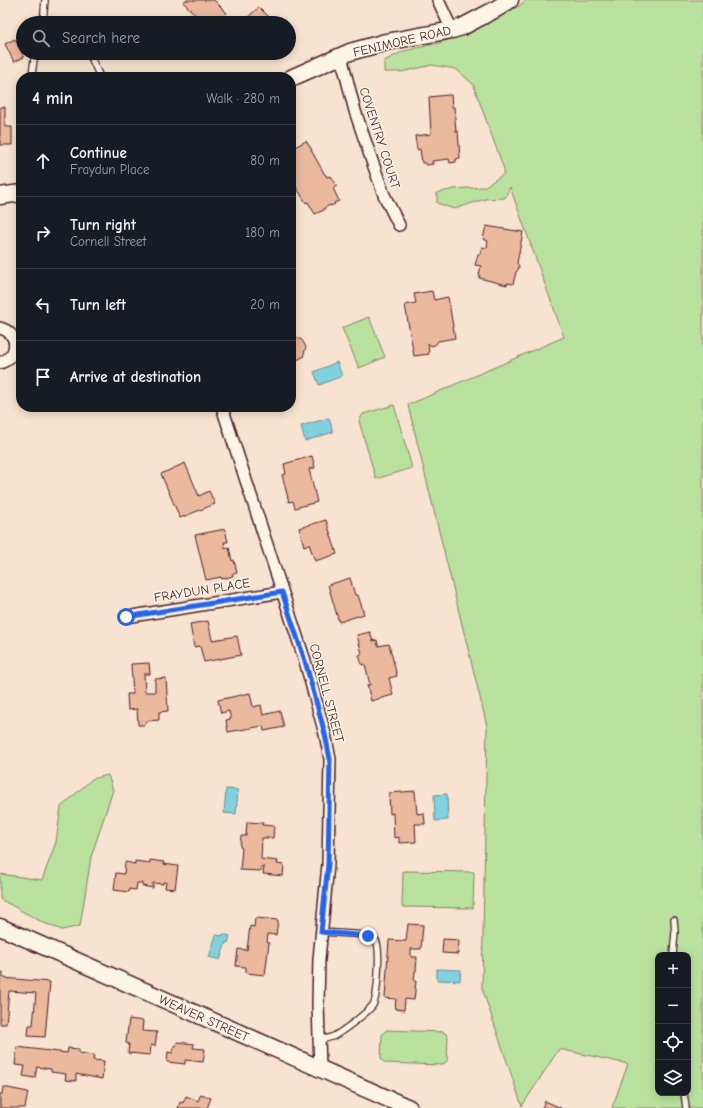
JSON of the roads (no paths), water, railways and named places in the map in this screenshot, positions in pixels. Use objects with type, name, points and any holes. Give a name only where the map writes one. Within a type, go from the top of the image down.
[{"type":"main road","name":"FENIMORE ROAD","points":[[296,76],[350,52],[386,42],[462,27],[496,10],[510,0]]},
{"type":"main road","points":[[0,196],[16,194]]},
{"type":"main road","name":"WEAVER STREET","points":[[0,927],[320,1070],[409,1108]]},
{"type":"street","points":[[438,0],[452,30]]},
{"type":"street","name":"COVENTRY COURT","points":[[341,56],[355,111],[372,161],[384,195],[399,225]]},
{"type":"street","points":[[0,328],[12,336],[15,348],[13,354],[0,364]]},
{"type":"street","name":"CORNELL STREET","points":[[224,412],[307,668],[325,734],[330,759],[328,864],[319,959],[318,996],[320,1070]]},
{"type":"street","name":"FRAYDUN PLACE","points":[[126,617],[282,592]]},
{"type":"lane","points":[[44,16],[45,0]]},
{"type":"lane","points":[[32,72],[34,60]]},
{"type":"lane","points":[[92,60],[98,72]]},
{"type":"lane","points":[[674,920],[674,952]]},
{"type":"lane","points":[[319,1040],[333,1036],[343,1030],[370,1007],[376,997],[378,972],[378,948],[373,937],[321,932]]},
{"type":"lane","points":[[684,1096],[686,1108]]},
{"type":"water","points":[[337,362],[342,376],[319,385],[314,372]]},
{"type":"water","points":[[329,418],[333,432],[305,441],[301,426]]},
{"type":"water","points":[[226,789],[238,790],[236,814],[224,813]]},
{"type":"water","points":[[447,794],[448,820],[435,821],[434,795]]},
{"type":"water","points":[[223,934],[230,936],[228,943],[226,942],[220,960],[209,957],[216,935],[222,936]]},
{"type":"water","points":[[437,969],[461,970],[460,981],[437,980]]}]
